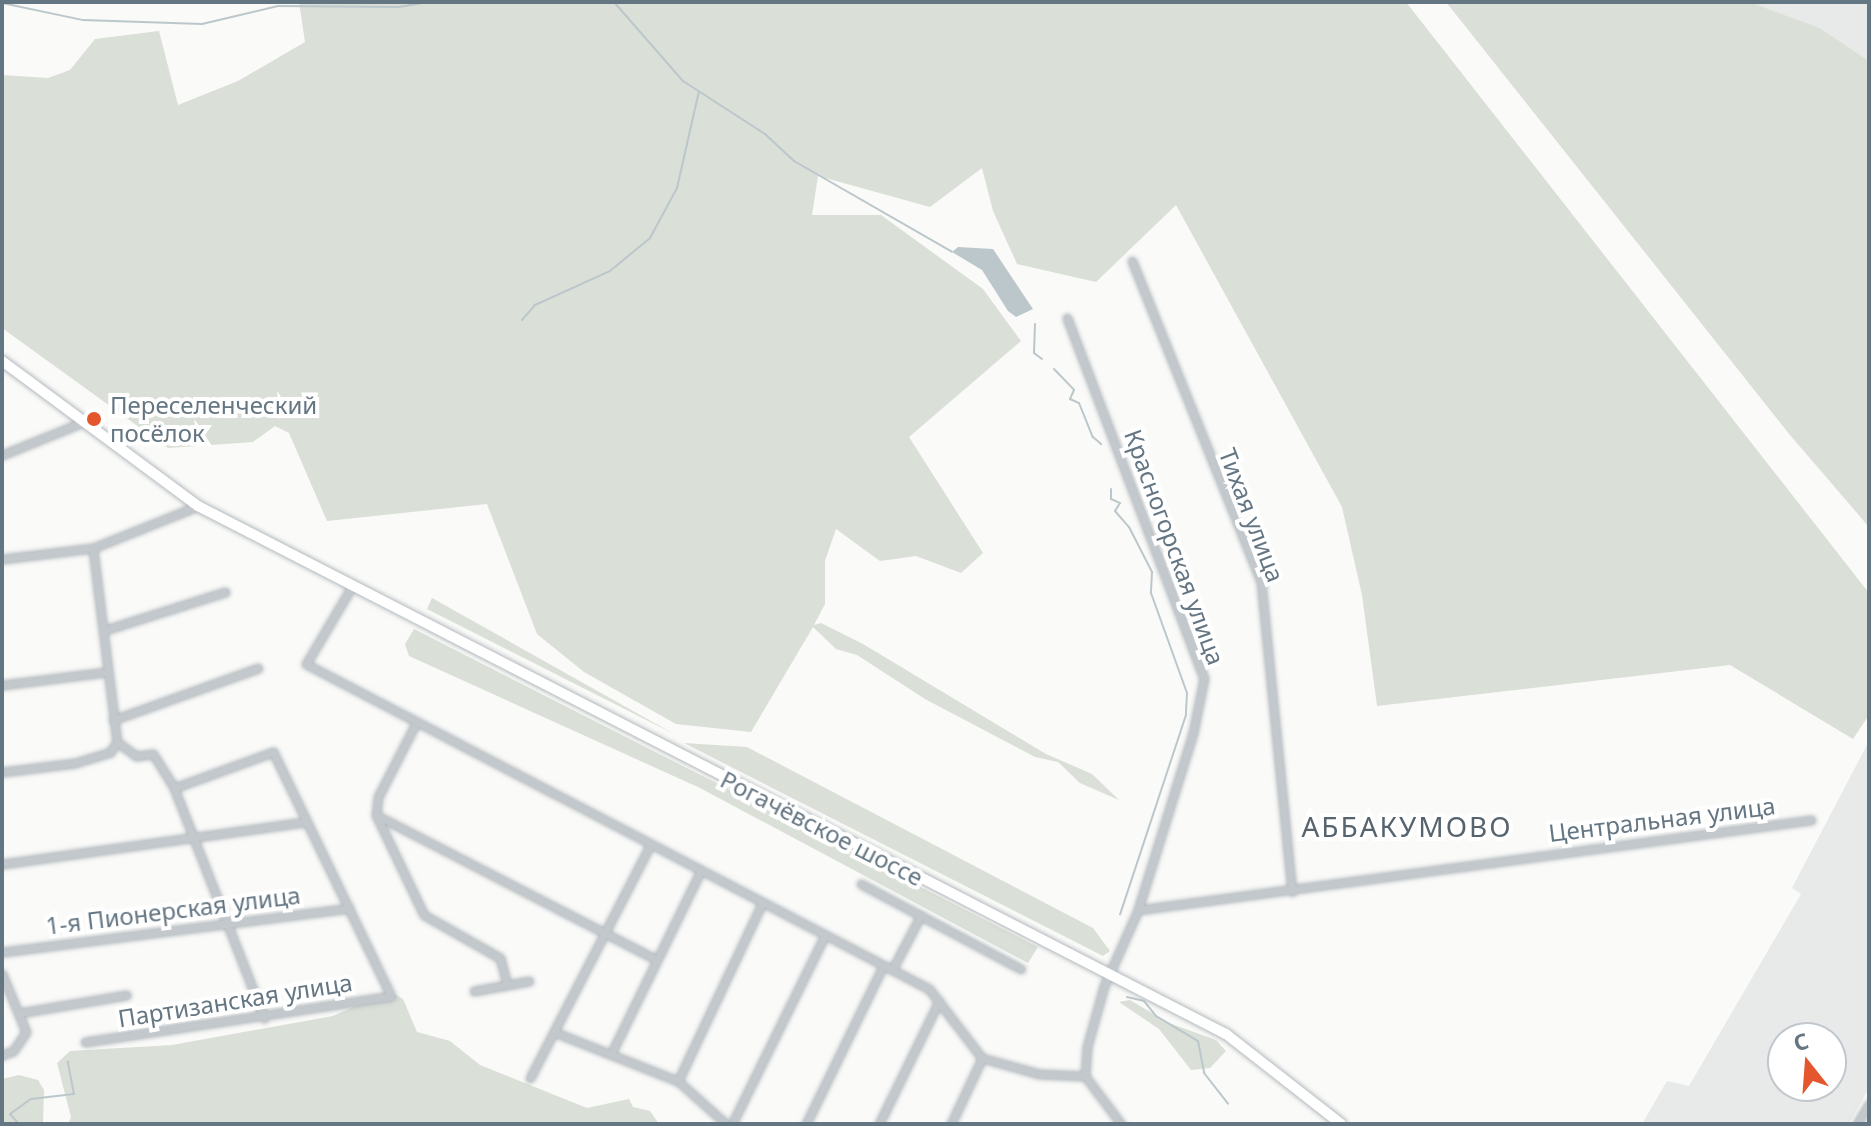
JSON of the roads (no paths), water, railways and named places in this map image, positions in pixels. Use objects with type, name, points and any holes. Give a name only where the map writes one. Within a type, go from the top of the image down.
[{"type":"main road","name":"Рогачёвское шоссе","points":[[2,361],[81,423],[198,506],[351,588],[1240,1042],[1341,1124]]},
{"type":"street","name":"Тихая улица","points":[[1132,261],[1261,582],[1292,891]]},
{"type":"street","name":"Красногорская улица","points":[[1067,318],[1204,678],[1193,733],[1138,910],[1110,975],[1090,1035],[1085,1076]]},
{"type":"street","points":[[2,455],[81,423]]},
{"type":"street","points":[[2,559],[93,548],[198,506]]},
{"type":"street","points":[[93,548],[117,742],[136,756],[153,754],[174,788],[264,1018]]},
{"type":"street","points":[[351,588],[306,664],[640,836],[649,847],[929,989],[982,1058],[1039,1074],[1085,1076],[1121,1124]]},
{"type":"street","points":[[105,630],[225,592]]},
{"type":"street","points":[[113,720],[258,668]]},
{"type":"street","points":[[2,685],[106,672]]},
{"type":"street","points":[[416,723],[378,797],[376,815],[424,915],[500,958],[507,985]]},
{"type":"street","points":[[2,772],[75,763],[110,752],[117,742]]},
{"type":"street","points":[[174,788],[273,752],[349,908]]},
{"type":"street","points":[[376,815],[657,960]]},
{"type":"street","name":"Центральная улица","points":[[1138,910],[1811,820]]},
{"type":"street","points":[[2,864],[305,822]]},
{"type":"street","points":[[530,1078],[649,847]]},
{"type":"street","points":[[611,1054],[700,872]]},
{"type":"street","points":[[861,884],[1021,969]]},
{"type":"street","points":[[678,1081],[762,903]]},
{"type":"street","name":"1-я Пионерская улица","points":[[2,952],[349,908]]},
{"type":"street","name":"Партизанская улица","points":[[85,1042],[264,1018],[391,996],[349,908]]},
{"type":"street","points":[[892,970],[921,915]]},
{"type":"street","points":[[554,1032],[678,1081],[729,1124],[825,935]]},
{"type":"street","points":[[806,1124],[883,966]]},
{"type":"street","points":[[2,974],[25,1035],[13,1051],[2,1055]]},
{"type":"street","points":[[474,991],[529,981]]},
{"type":"street","points":[[19,1013],[126,995]]},
{"type":"street","points":[[879,1124],[939,1001]]},
{"type":"street","points":[[951,1124],[982,1058]]},
{"type":"street","points":[[1857,1124],[1869,1104]]},
{"type":"waterway","points":[[2,3],[83,20],[202,24],[278,6],[399,7],[428,2]]},
{"type":"waterway","points":[[614,2],[683,81],[765,134],[794,161],[952,252]]},
{"type":"waterway","points":[[522,320],[535,305],[610,271],[650,238],[677,188],[699,91]]},
{"type":"waterway","points":[[1035,324],[1034,353],[1042,359]]},
{"type":"waterway","points":[[1054,369],[1074,390],[1070,399],[1079,403],[1093,437],[1101,444]]},
{"type":"waterway","points":[[1111,489],[1111,499],[1120,503],[1115,511],[1129,527],[1152,572],[1151,593],[1187,693],[1186,715],[1120,914]]},
{"type":"waterway","points":[[1127,997],[1144,1001],[1156,1016],[1198,1041],[1204,1073],[1228,1104]]},
{"type":"waterway","points":[[19,1124],[10,1114],[31,1099],[74,1094],[68,1062]]},
{"type":"place","name":"Переселенческий посёлок","points":[[94,419]]},
{"type":"district","name":"АББАКУМОВО","points":[[1407,826]]}]
